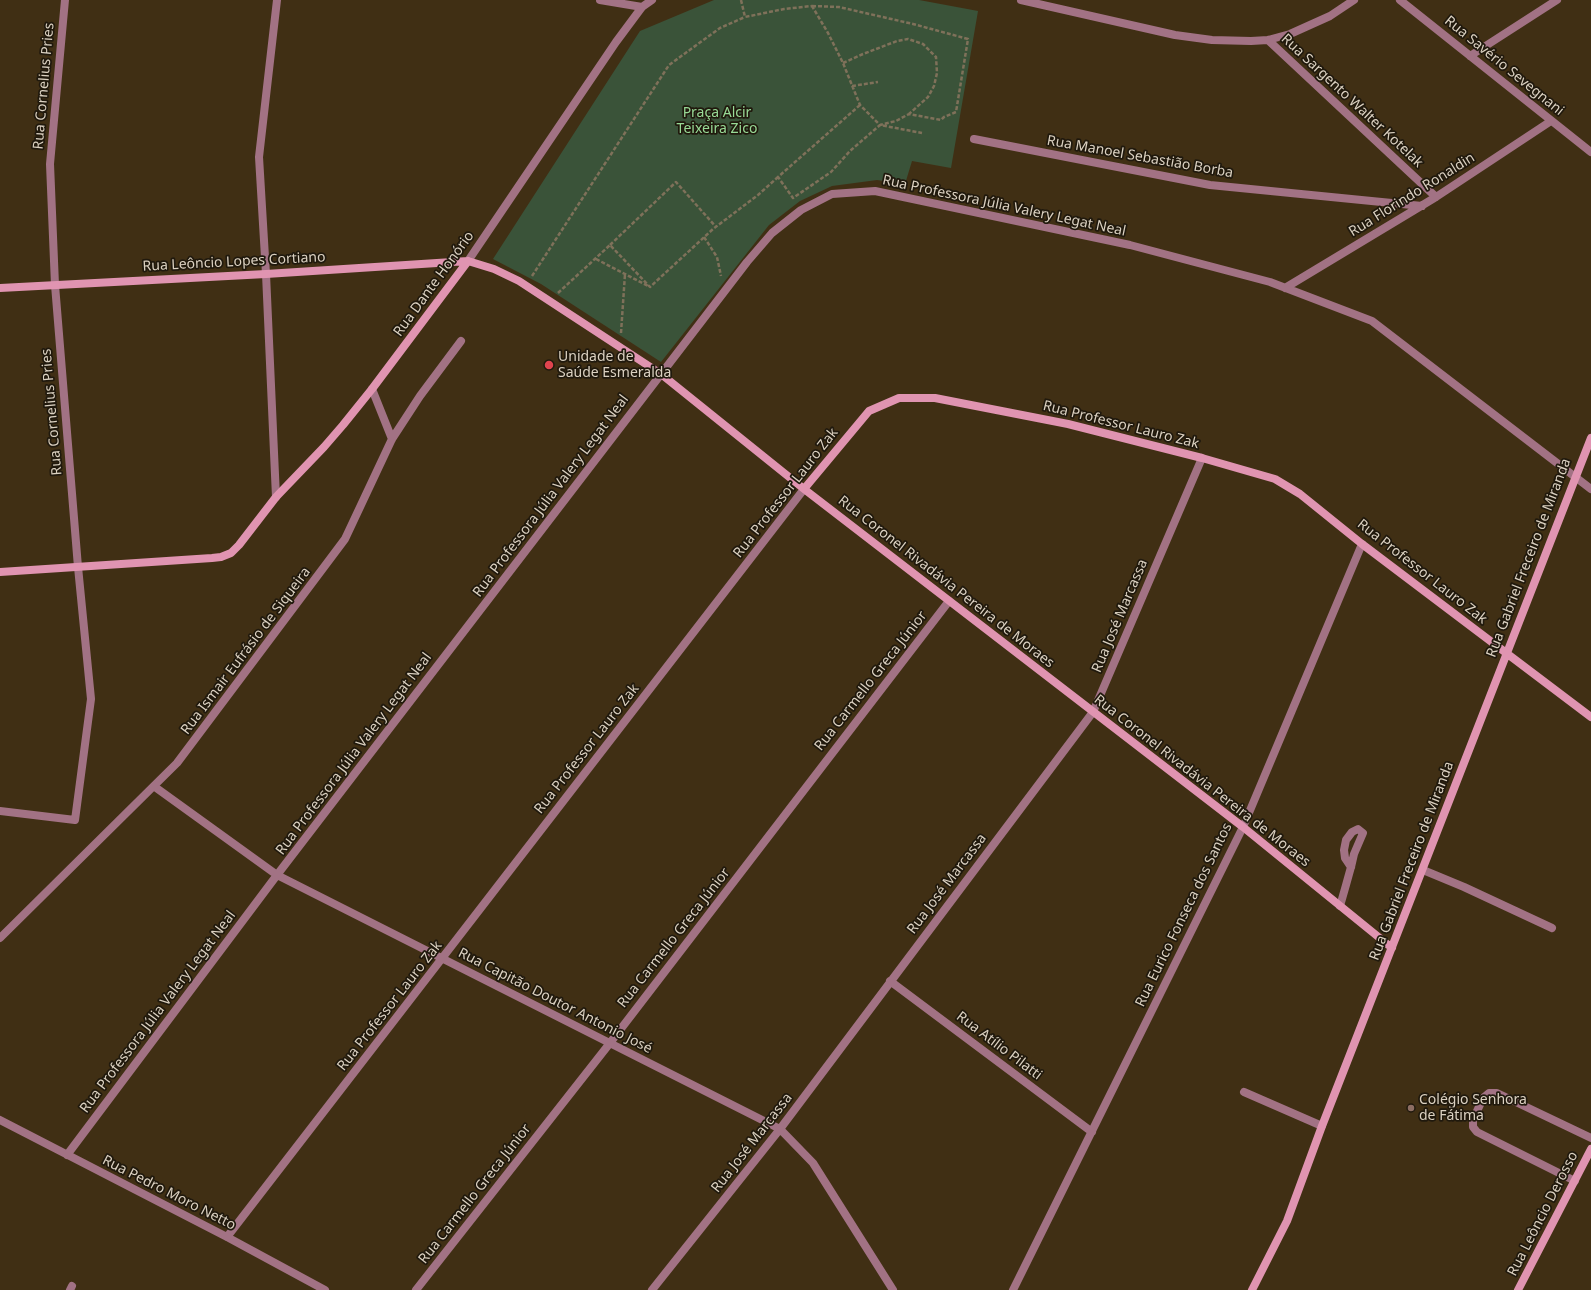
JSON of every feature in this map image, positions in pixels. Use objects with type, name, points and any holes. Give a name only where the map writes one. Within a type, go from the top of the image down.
[{"type":"street","name":"Rua Cornelius Pries","points":[[0,811],[74,820],[90,699],[55,285],[50,164],[66,0]]},
{"type":"street","points":[[276,496],[259,157],[277,0]]},
{"type":"street","points":[[600,0],[642,7]]},
{"type":"street","name":"Rua Dante Honório","points":[[0,572],[212,558],[226,555],[235,549],[276,496],[324,447],[372,389],[468,261],[616,42],[642,7],[652,0]]},
{"type":"street","points":[[1022,0],[1190,37],[1212,40],[1251,41],[1268,40],[1290,34],[1330,16],[1354,0]]},
{"type":"street","name":"Rua Savério Sevegnani","points":[[1400,0],[1591,152]]},
{"type":"street","points":[[1470,56],[1557,0]]},
{"type":"street","name":"Rua Sargento Walter Kotelak","points":[[1268,40],[1436,197]]},
{"type":"street","name":"Rua Florindo Ronaldin","points":[[1285,288],[1422,206],[1551,121]]},
{"type":"street","name":"Rua Manoel Sebastião Borba","points":[[974,139],[1210,186],[1422,206]]},
{"type":"street","name":"Rua Professora Júlia Valery Legat Neal","points":[[67,1155],[277,875],[747,262],[772,233],[801,210],[832,194],[875,191],[1130,245],[1270,282],[1372,321],[1591,489]]},
{"type":"street","name":"Rua Leôncio Lopes Cortiano","points":[[0,288],[266,274],[468,261]]},
{"type":"street","name":"Rua Coronel Rivadávia Pereira de Moraes","points":[[468,261],[494,269],[519,281],[661,374],[804,489],[1243,827],[1392,948]]},
{"type":"street","name":"Rua Ismair Eufrásio de Siqueira","points":[[0,938],[177,764],[345,539],[392,439],[420,396],[461,341]]},
{"type":"street","points":[[372,389],[392,439]]},
{"type":"street","name":"Rua Professor Lauro Zak","points":[[227,1237],[443,959],[804,489],[869,411],[899,398],[935,398],[1068,424],[1202,458],[1275,479],[1300,494],[1362,544],[1591,716]]},
{"type":"street","name":"Rua Gabriel Freceiro de Miranda","points":[[1252,1290],[1287,1221],[1322,1126],[1591,438]]},
{"type":"street","name":"Rua José Marcassa","points":[[652,1290],[780,1129],[1093,712],[1202,458]]},
{"type":"street","name":"Rua Eurico Fonseca dos Santos","points":[[1013,1290],[1243,827],[1362,544]]},
{"type":"street","name":"Rua Carmello Greca Júnior","points":[[416,1290],[610,1043],[949,601]]},
{"type":"street","name":"Rua Capitão Doutor Antonio José","points":[[154,787],[277,875],[780,1129],[813,1163],[893,1290]]},
{"type":"street","points":[[1340,906],[1351,867]]},
{"type":"street","points":[[1423,870],[1464,887],[1552,928]]},
{"type":"street","name":"Rua Atílio Pilatti","points":[[890,982],[1092,1132]]},
{"type":"street","points":[[1244,1092],[1322,1126]]},
{"type":"street","points":[[1574,1181],[1477,1132],[1473,1127],[1473,1120],[1483,1098],[1489,1093],[1497,1093],[1591,1138]]},
{"type":"street","name":"Rua Pedro Moro Netto","points":[[0,1120],[227,1237],[320,1289]]},
{"type":"street","name":"Rua Leôncio Derosso","points":[[1518,1290],[1591,1149]]},
{"type":"path","points":[[741,0],[745,17]]},
{"type":"path","points":[[812,6],[828,33],[860,105],[880,124],[922,133]]},
{"type":"path","points":[[530,279],[669,65],[720,28],[745,17],[784,9],[812,6],[839,7],[913,24],[968,39],[956,112],[944,117],[941,120],[909,114]]},
{"type":"path","points":[[778,177],[793,198],[831,172],[850,151],[880,124],[896,121],[909,114],[928,97],[934,86],[937,73],[936,57],[923,44],[908,39],[897,41],[868,52],[843,64]]},
{"type":"path","points":[[852,86],[878,82]]},
{"type":"path","points":[[650,287],[704,237],[758,195],[860,105]]},
{"type":"path","points":[[557,295],[676,182],[716,227]]},
{"type":"path","points":[[704,237],[717,257],[722,283]]},
{"type":"path","points":[[610,245],[650,287]]},
{"type":"path","points":[[596,259],[650,287]]},
{"type":"path","points":[[621,337],[625,274]]},
{"type":"green space","name":"Praça Alcir Teixeira Zico","points":[[714,0],[919,0],[978,11],[951,168],[912,161],[905,184],[877,180],[832,186],[800,201],[769,225],[661,362],[541,284],[493,259],[640,31]]},
{"type":"place","name":"Unidade de Saúde Esmeralda","points":[[549,365]]},
{"type":"place","name":"Colégio Senhora de Fátima","points":[[1411,1108]]}]
